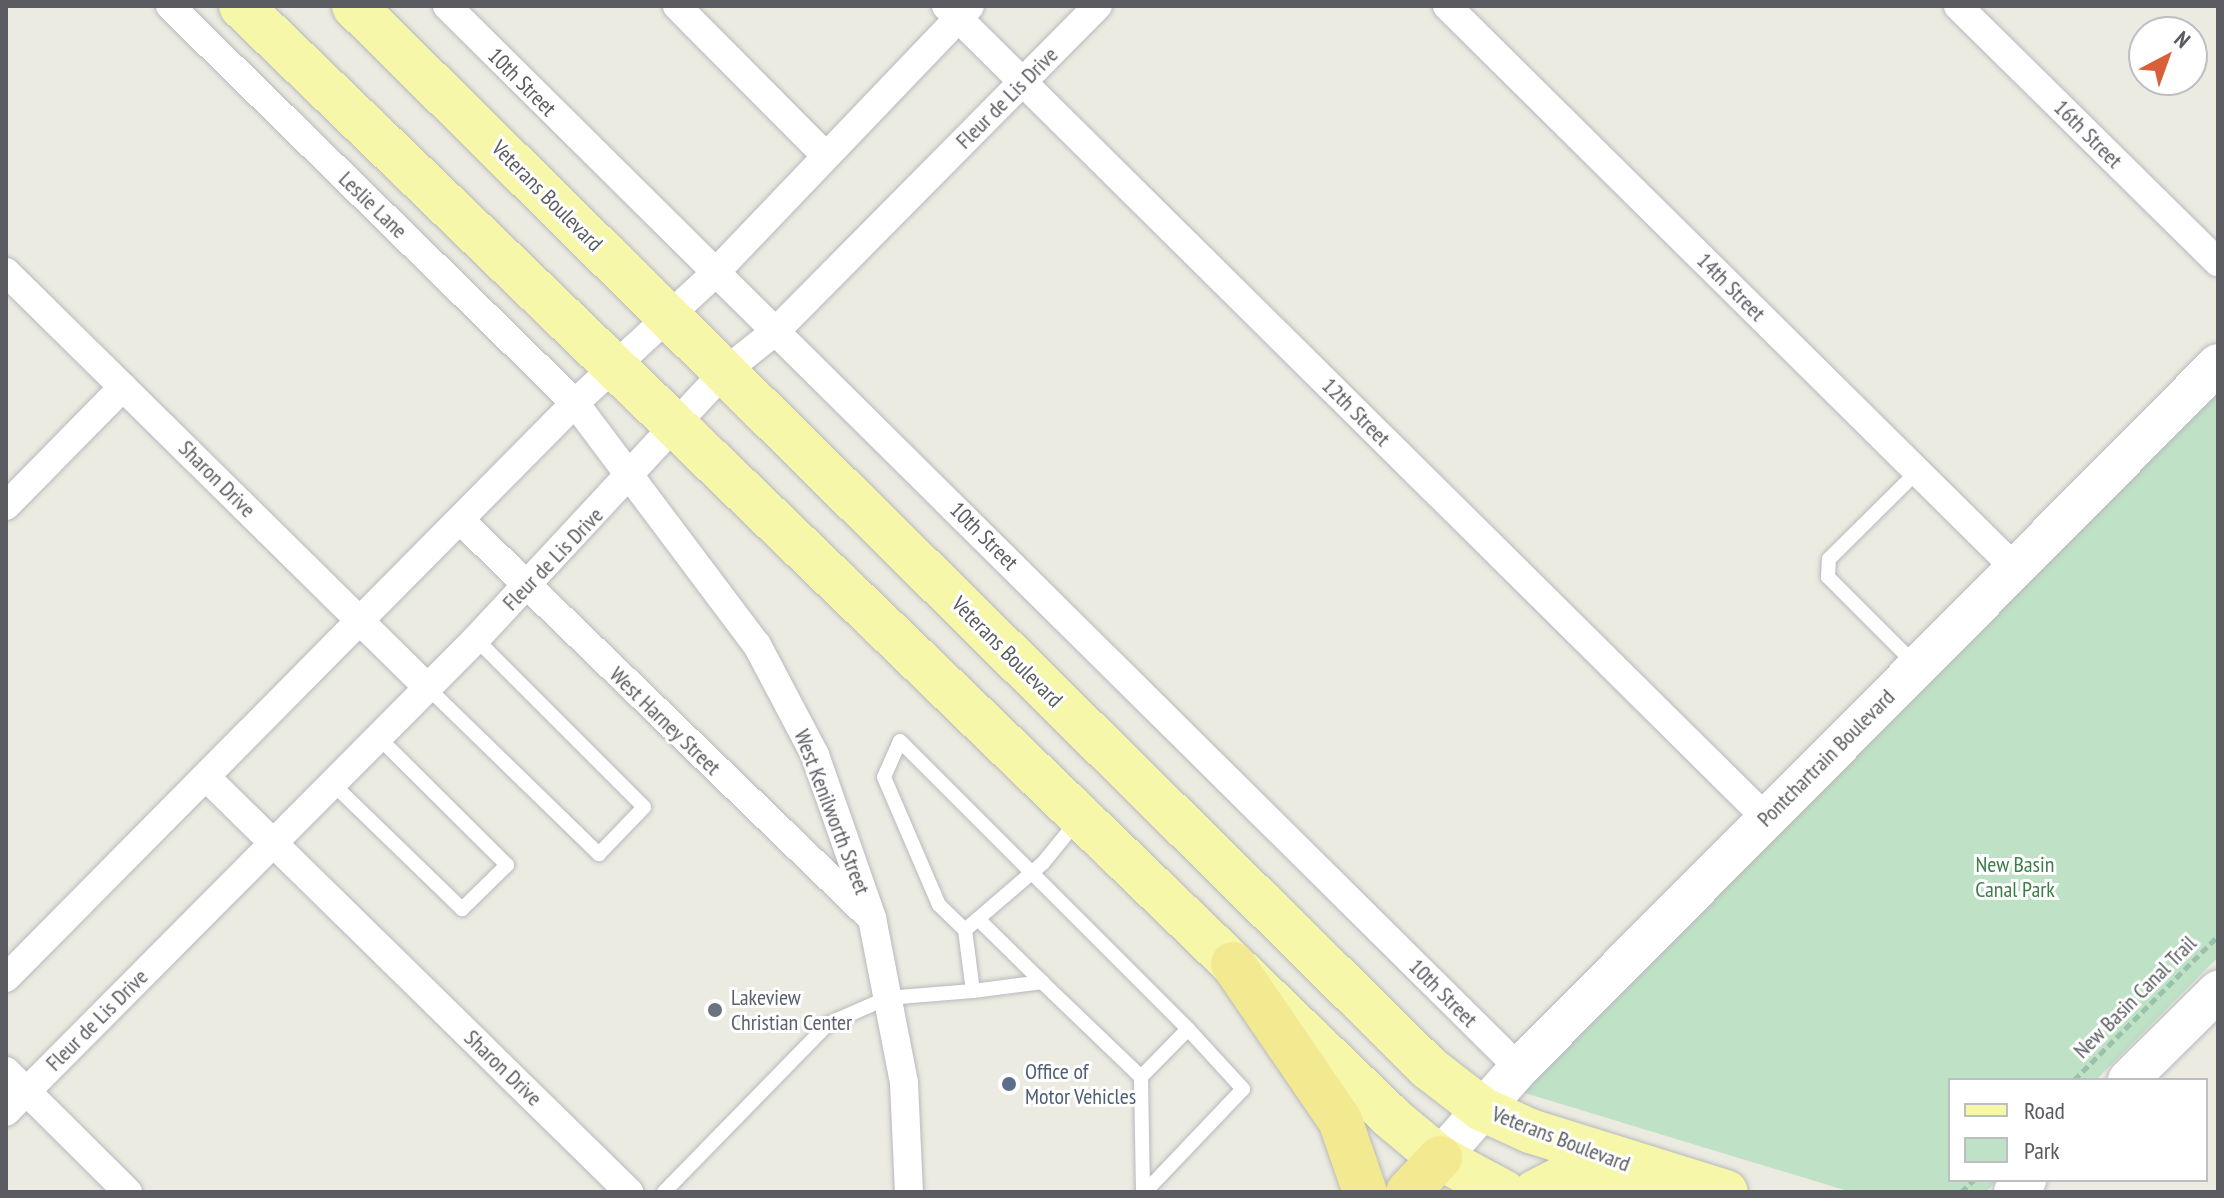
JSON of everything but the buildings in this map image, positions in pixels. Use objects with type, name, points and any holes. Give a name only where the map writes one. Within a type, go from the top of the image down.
[{"type":"highway","points":[[1233,964],[1340,1120],[1365,1192]]},
{"type":"highway","points":[[1408,1192],[1440,1158]]},
{"type":"main road","points":[[241,6],[1233,964],[1440,1158],[1504,1192]]},
{"type":"main road","name":"Veterans Boulevard","points":[[354,6],[1429,1068],[1482,1109],[1643,1170],[1726,1192]]},
{"type":"main road","name":"Pontchartrain Boulevard","points":[[1440,1158],[1519,1068],[2218,364]]},
{"type":"main road","points":[[1080,818],[1127,771]]},
{"type":"main road","points":[[2130,1078],[2218,991]]},
{"type":"main road","points":[[1535,1192],[1567,1176],[1637,1192]]},
{"type":"street","name":"Leslie Lane","points":[[170,6],[575,403]]},
{"type":"street","name":"10th Street","points":[[447,6],[712,276],[777,330],[1519,1068]]},
{"type":"street","points":[[677,6],[825,155]]},
{"type":"street","name":"Fleur de Lis Drive","points":[[6,1112],[476,639],[633,475],[724,372],[777,330],[1098,6]]},
{"type":"street","name":"14th Street","points":[[1447,6],[2015,568]]},
{"type":"street","name":"16th Street","points":[[1958,6],[2218,262]]},
{"type":"street","points":[[6,978],[575,403],[712,276],[958,10]]},
{"type":"street","name":"12th Street","points":[[958,10],[1023,81],[1766,818]]},
{"type":"street","name":"Sharon Drive","points":[[6,272],[427,687]]},
{"type":"street","points":[[6,506],[123,387]]},
{"type":"street","name":"West Kenilworth Street","points":[[575,403],[633,475],[757,645],[815,755],[872,918],[904,1083],[909,1192]]},
{"type":"street","name":"West Harney Street","points":[[461,521],[525,587],[872,918]]},
{"type":"street","name":"Sharon Drive","points":[[206,777],[629,1192]]},
{"type":"street","points":[[6,1071],[128,1192]]},
{"type":"lane","points":[[1917,667],[1828,577],[1829,559],[1918,471]]},
{"type":"lane","points":[[427,687],[599,854],[644,807],[476,639]]},
{"type":"lane","points":[[333,784],[462,909],[507,865],[378,737]]},
{"type":"lane","points":[[973,991],[965,930],[939,905],[884,777],[900,741],[1034,871],[1243,1089],[1144,1192]]},
{"type":"lane","points":[[965,930],[1034,871],[1080,818]]},
{"type":"lane","points":[[978,919],[1141,1077],[1144,1192]]},
{"type":"lane","points":[[664,1192],[828,1024],[887,998],[1042,982]]},
{"type":"lane","points":[[1141,1077],[1188,1029]]},
{"type":"path","name":"New Basin Canal Trail","points":[[2076,1078],[2218,936]]},
{"type":"green space","name":"New Basin Canal Park","points":[[2218,386],[2218,957],[2098,1078],[1948,1078],[1948,1182],[1995,1182],[1986,1192],[1851,1192],[1518,1091]]},
{"type":"place","name":"Lakeview Christian Center","points":[[715,1010]]},
{"type":"place","name":"Office of Motor Vehicles","points":[[1009,1084]]}]
